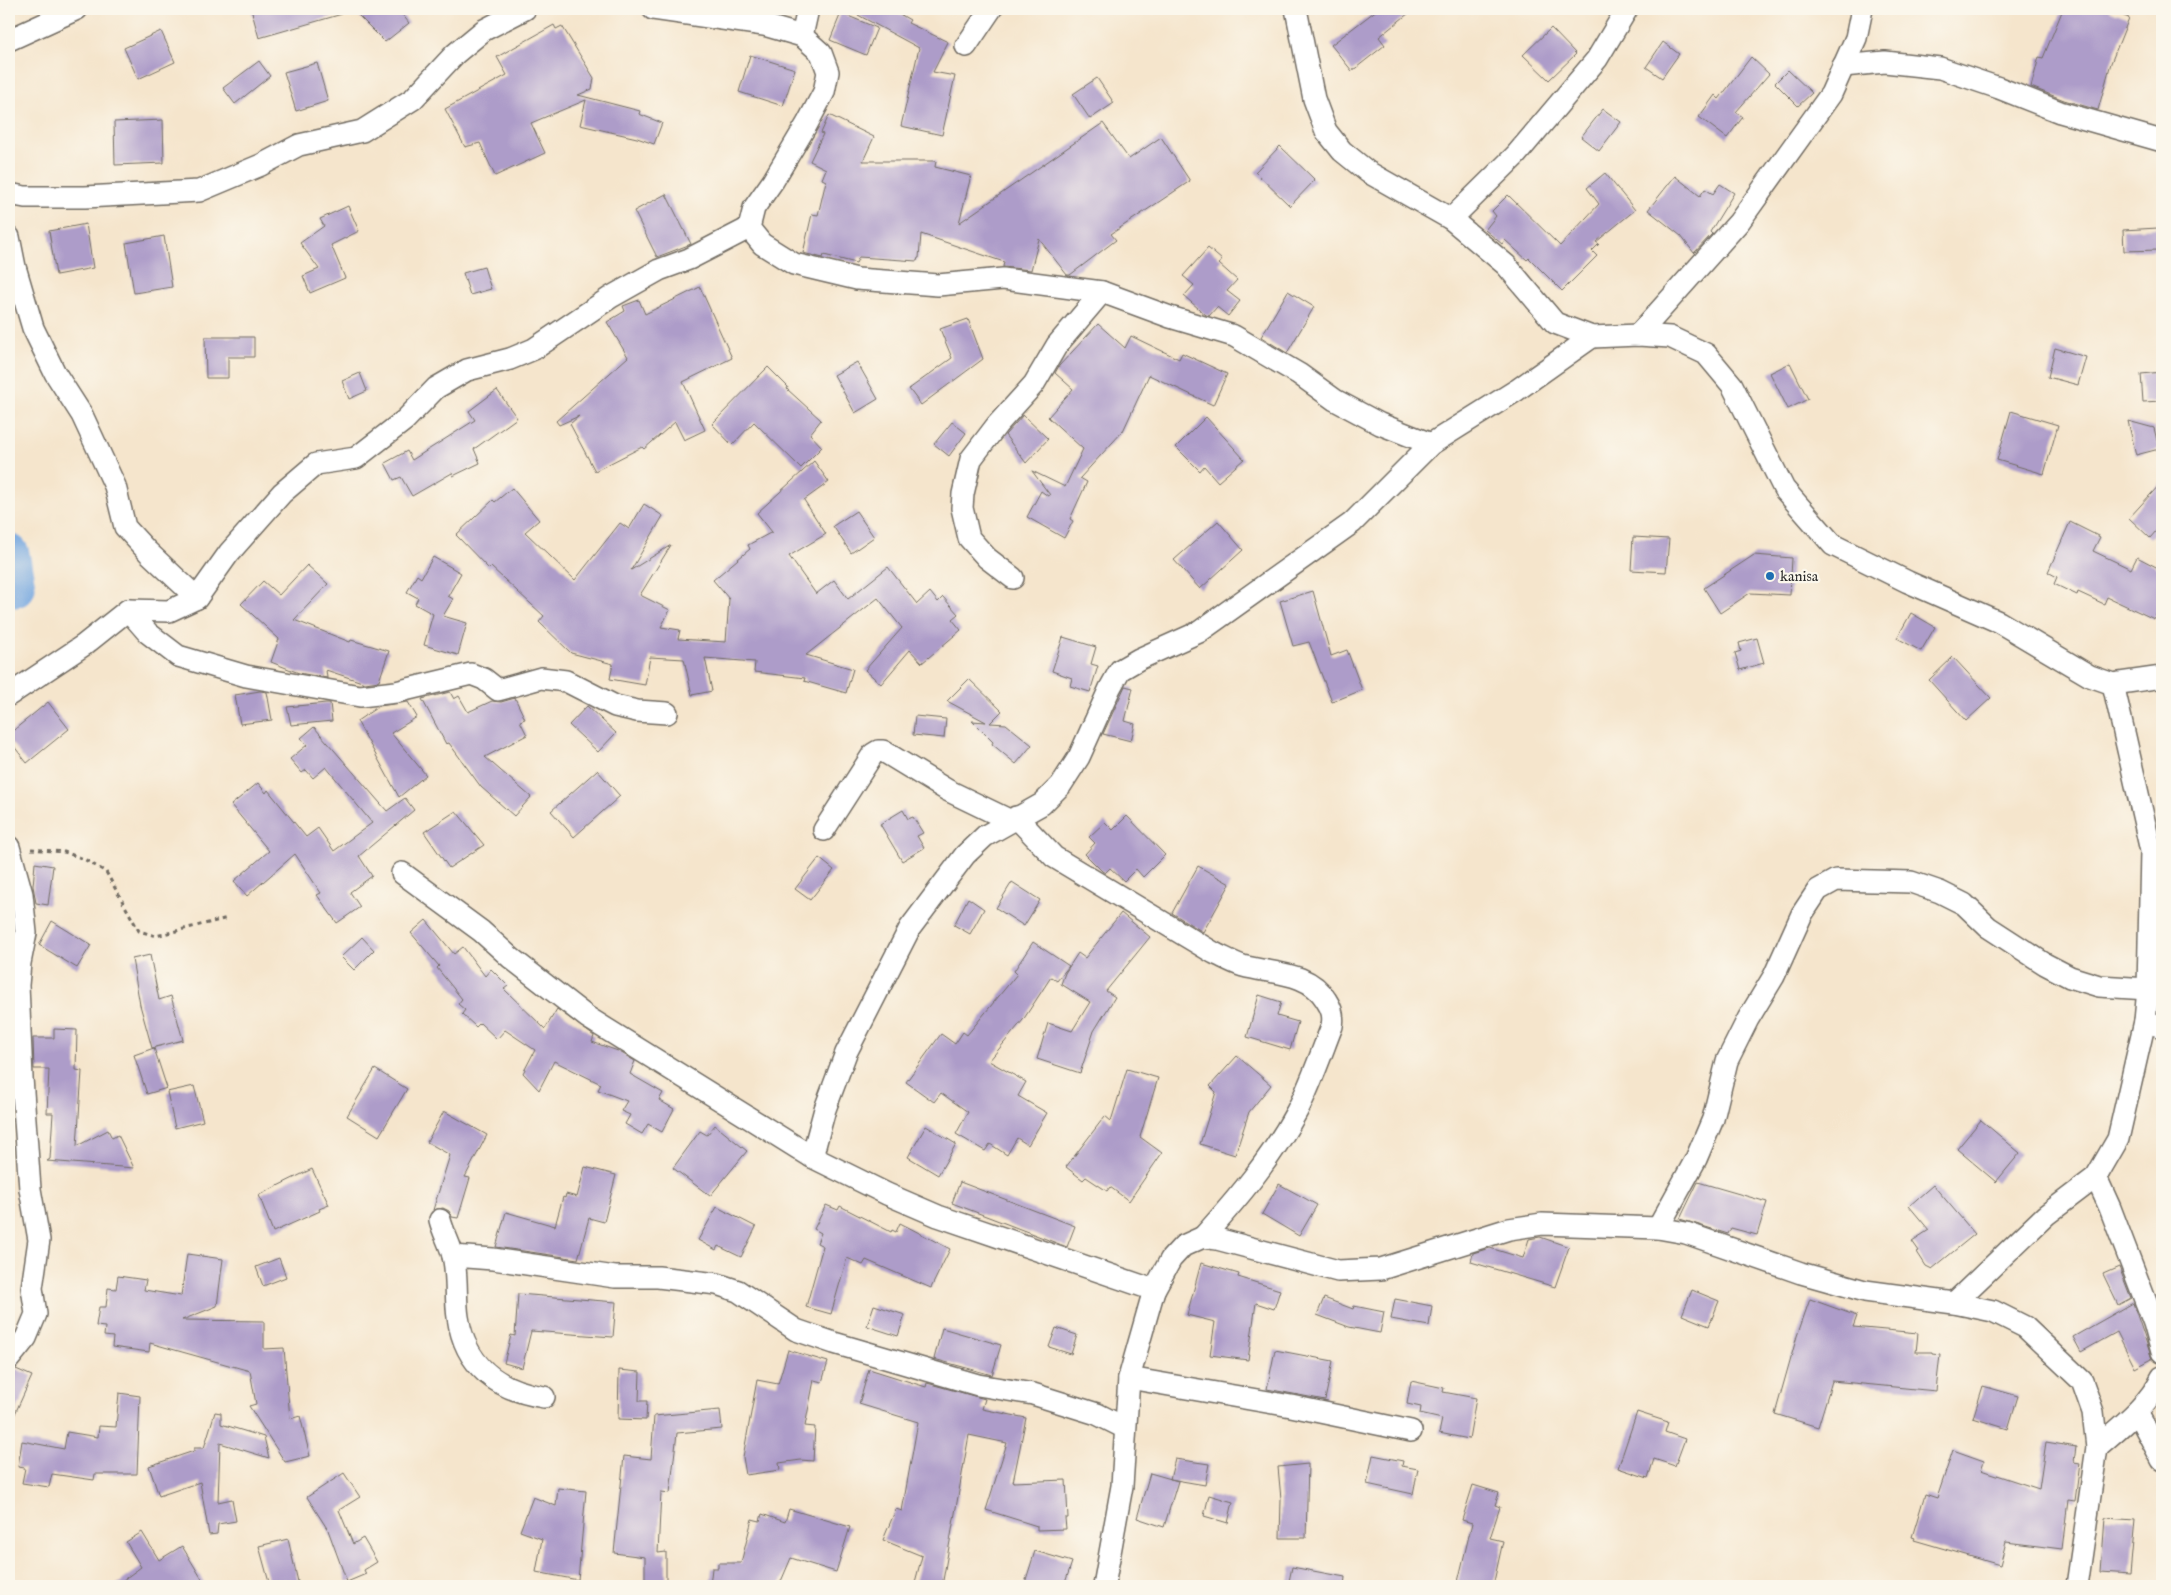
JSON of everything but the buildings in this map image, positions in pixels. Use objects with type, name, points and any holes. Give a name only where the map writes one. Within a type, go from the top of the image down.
[{"type":"street","points":[[9,40],[77,9]]},
{"type":"street","points":[[9,194],[25,197],[85,197],[199,191],[261,165],[299,145],[362,131],[412,99],[455,54],[484,30],[525,9]]},
{"type":"street","points":[[9,695],[84,645],[128,610],[169,611],[197,598],[228,553],[282,493],[316,464],[356,458],[405,420],[436,388],[467,370],[534,349],[611,297],[659,270],[690,259],[749,228],[754,208],[802,132],[824,92],[828,72],[821,52],[802,36],[764,25],[653,9]]},
{"type":"street","points":[[802,36],[808,9]]},
{"type":"street","points":[[966,46],[991,9]]},
{"type":"street","points":[[1296,9],[1314,98],[1326,131],[1342,151],[1368,172],[1451,219],[1506,265],[1555,324],[1592,337],[1638,335],[1670,338],[1706,354],[1732,385],[1784,489],[1833,545],[1908,582],[1999,622],[2090,676],[2114,684],[2162,677]]},
{"type":"street","points":[[1451,219],[1516,155],[1597,59],[1627,9]]},
{"type":"street","points":[[1638,335],[1738,222],[1831,94],[1856,38],[1862,9]]},
{"type":"street","points":[[1843,66],[1885,62],[1940,68],[2060,112],[2162,141]]},
{"type":"street","points":[[749,228],[762,244],[794,264],[858,279],[938,285],[1003,280],[1102,292],[1170,317],[1234,336],[1299,374],[1335,400],[1380,424],[1431,444]]},
{"type":"street","points":[[9,237],[15,267],[33,328],[55,373],[82,415],[115,486],[125,527],[148,552],[197,598]]},
{"type":"street","points":[[1013,578],[987,558],[969,538],[962,508],[963,494],[971,459],[997,425],[1034,384],[1057,344],[1102,292]]},
{"type":"street","points":[[812,1157],[825,1109],[846,1053],[910,928],[965,855],[986,836],[1042,804],[1061,784],[1079,757],[1120,670],[1199,632],[1352,522],[1431,444],[1517,390],[1592,337]]},
{"type":"street","points":[[128,610],[148,633],[178,656],[246,676],[295,686],[360,696],[396,692],[471,674],[484,679],[498,690],[541,678],[566,681],[615,706],[636,711],[667,713]]},
{"type":"street","points":[[1954,1303],[2046,1215],[2096,1177],[2118,1140],[2154,1024],[2148,990],[2155,950],[2151,851],[2114,684]]},
{"type":"street","points":[[824,830],[873,754],[878,751],[884,751],[947,790],[1014,819],[1054,857],[1214,953],[1241,965],[1307,980],[1322,993],[1334,1016],[1332,1026],[1296,1111],[1266,1160],[1238,1198],[1203,1237],[1183,1246],[1171,1259],[1154,1290],[1128,1378],[1122,1486],[1104,1586]]},
{"type":"street","points":[[9,847],[22,894],[26,933],[18,985],[30,1189],[39,1240],[32,1288],[36,1314],[26,1338],[9,1359]]},
{"type":"street","points":[[402,873],[481,931],[511,958],[587,1017],[812,1157],[887,1194],[938,1216],[1154,1290]]},
{"type":"street","points":[[1658,1228],[1696,1158],[1713,1119],[1727,1061],[1748,1019],[1774,976],[1802,914],[1818,890],[1836,880],[1911,882],[1940,892],[1964,904],[1988,927],[2045,964],[2070,977],[2099,986],[2148,990]]},
{"type":"street","points":[[2096,1177],[2110,1208],[2154,1323],[2162,1352]]},
{"type":"street","points":[[440,1220],[453,1256],[458,1318],[465,1347],[480,1368],[505,1386],[528,1395],[544,1397]]},
{"type":"street","points":[[1203,1237],[1338,1270],[1381,1269],[1458,1247],[1509,1229],[1542,1224],[1658,1228],[1686,1234],[1801,1273],[1864,1291],[1954,1303],[1993,1311],[2025,1326],[2082,1381],[2094,1412],[2097,1447],[2077,1586]]},
{"type":"street","points":[[453,1256],[501,1260],[615,1277],[658,1278],[717,1284],[738,1291],[796,1330],[978,1385],[1033,1394],[1097,1414],[1125,1428]]},
{"type":"street","points":[[2097,1447],[2137,1412],[2156,1391],[2162,1377]]},
{"type":"street","points":[[1128,1378],[1291,1406],[1411,1431]]},
{"type":"street","points":[[2137,1412],[2162,1460]]},
{"type":"path","points":[[9,847],[64,852],[84,859],[106,872],[139,930],[156,936],[228,918]]},
{"type":"waterway","points":[[9,554],[15,587]]},
{"type":"place","name":"kanisa","points":[[1770,576]]}]
